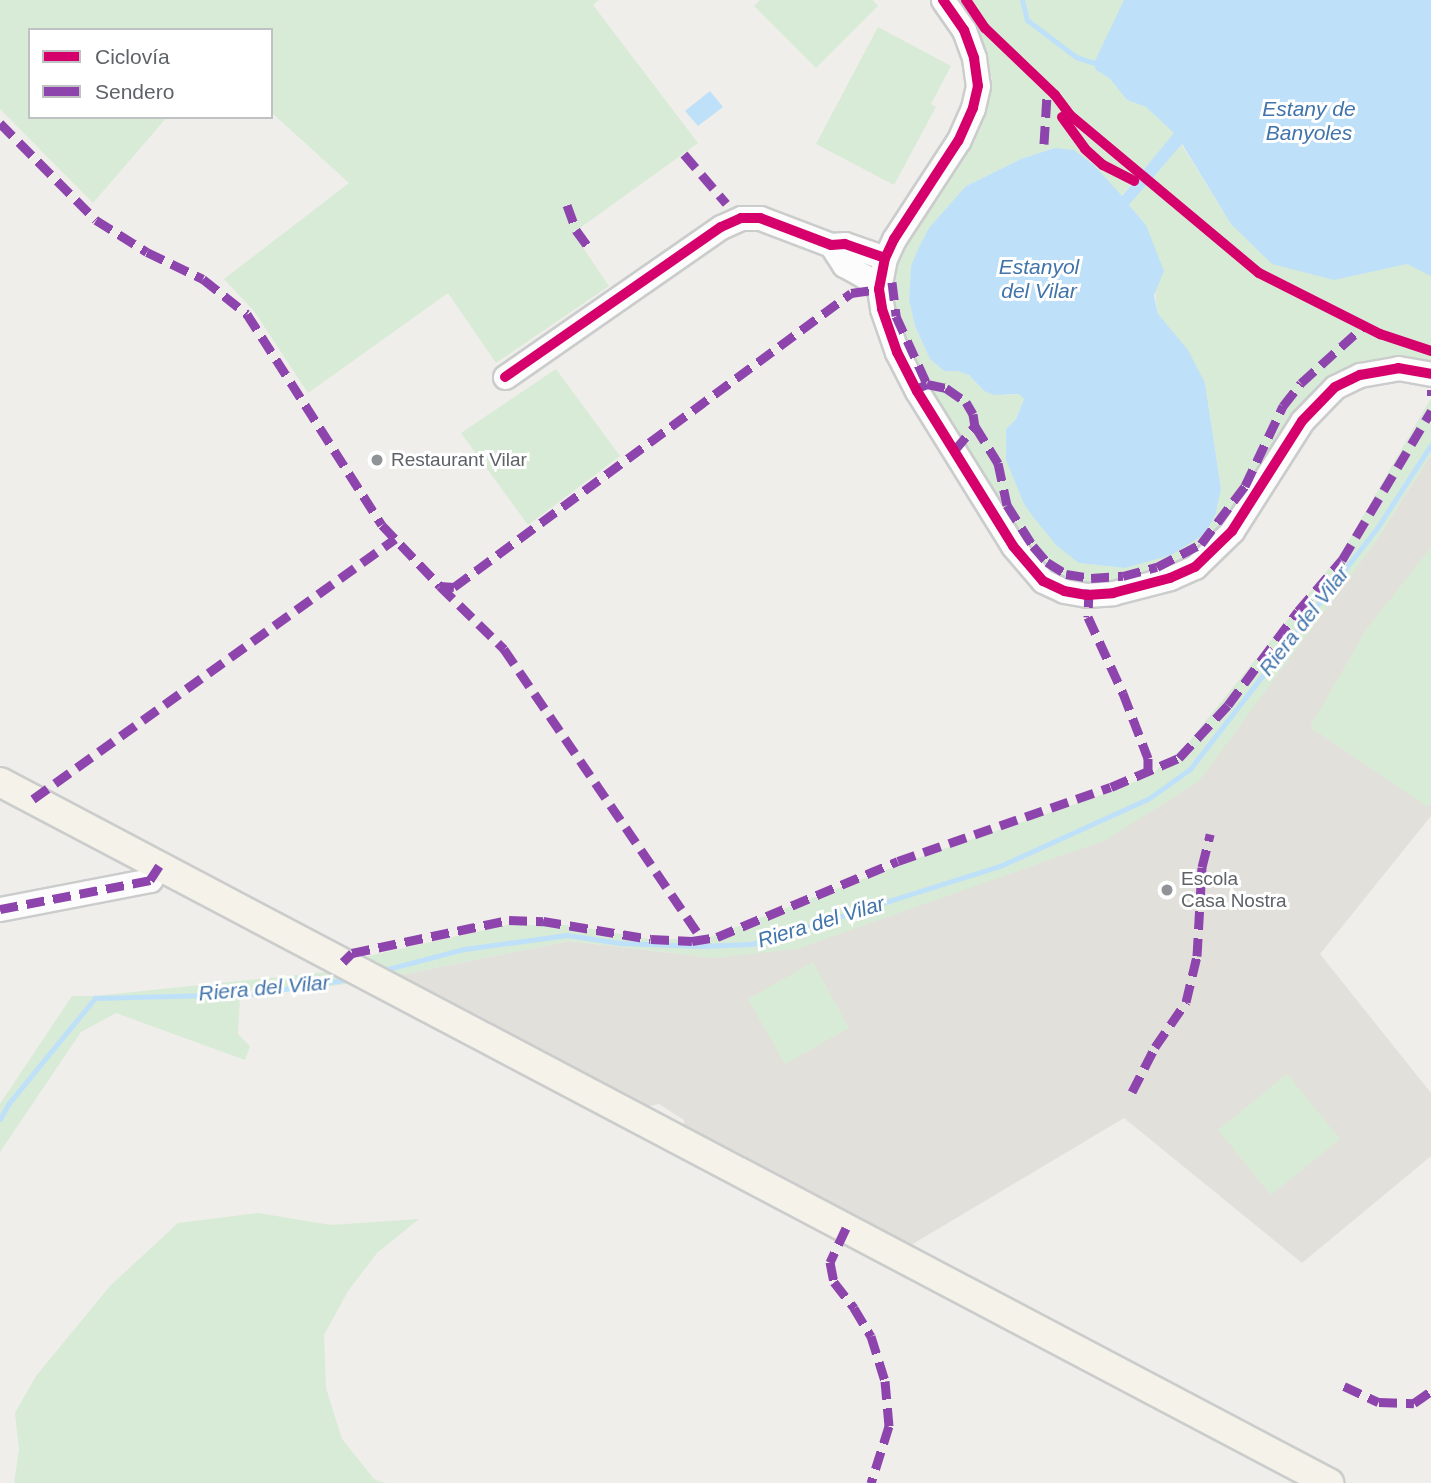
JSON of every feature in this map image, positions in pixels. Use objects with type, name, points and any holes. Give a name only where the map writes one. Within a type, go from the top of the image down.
[{"type":"main road","points":[[0,782],[1329,1483]]},
{"type":"street","points":[[943,0],[964,30],[977,71],[978,86],[973,108],[958,141],[894,239],[886,258],[879,289],[885,320],[916,391],[1018,554],[1043,581],[1064,591],[1087,595],[1113,593],[1170,578],[1195,567],[1232,531],[1302,421],[1335,387],[1360,375],[1398,368],[1431,374]]},
{"type":"street","points":[[505,377],[721,228],[741,218],[760,218],[831,245],[845,244],[886,258]]},
{"type":"street","points":[[831,245],[844,265],[864,276],[879,289]]},
{"type":"street","points":[[0,909],[150,880],[159,866]]},
{"type":"shaded area","name":"Escola Casa Nostra","points":[[1431,455],[1431,816],[1320,954],[1431,1093],[1431,1156],[1302,1263],[1124,1118],[906,1248],[684,1131],[684,1120],[659,1104],[641,1108],[389,977],[569,941],[715,958],[1106,840],[1372,547]]},
{"type":"green space","points":[[0,0],[599,0],[593,5],[698,143],[573,233],[609,286],[496,363],[448,293],[308,393],[254,311],[224,279],[349,183],[273,114],[273,28],[28,28],[28,119],[165,119],[93,203],[0,109]]},
{"type":"green space","points":[[760,0],[873,0],[878,6],[816,68],[754,6]]},
{"type":"green space","points":[[955,0],[1141,0],[1096,70],[1110,79],[1127,100],[1146,107],[1175,133],[1121,196],[1094,165],[1054,148],[1021,159],[966,186],[911,266],[909,300],[915,326],[930,359],[944,371],[969,375],[984,391],[1019,394],[1024,399],[1016,419],[1006,429],[1079,563],[1125,568],[1216,513],[1221,489],[1205,383],[1158,314],[1146,225],[1129,205],[1181,144],[1223,211],[1431,250],[1431,366],[1364,365],[1234,510],[1211,540],[1190,557],[1155,572],[1109,583],[1081,583],[1057,578],[1038,563],[932,401],[892,315],[892,276],[900,252],[978,123],[992,78],[984,46]]},
{"type":"green space","points":[[878,27],[951,66],[931,104],[936,107],[894,185],[816,144]]},
{"type":"green space","points":[[556,369],[620,456],[528,525],[461,433]]},
{"type":"green space","points":[[1431,398],[1431,455],[1372,547],[1199,781],[1106,840],[797,949],[715,958],[569,941],[389,977],[351,960],[507,925],[570,925],[648,939],[705,939],[923,856],[1107,793],[1151,775],[1188,743],[1343,551]]},
{"type":"green space","points":[[1431,547],[1431,803],[1428,807],[1310,727],[1366,630]]},
{"type":"green space","points":[[813,962],[849,1028],[785,1064],[748,999]]},
{"type":"green space","points":[[335,971],[356,983],[240,996],[238,1034],[250,1046],[245,1060],[116,1013],[81,1032],[0,1152],[0,1104],[72,996]]},
{"type":"green space","points":[[1287,1074],[1340,1139],[1271,1195],[1218,1130]]},
{"type":"green space","points":[[258,1213],[331,1225],[419,1219],[377,1253],[348,1291],[324,1335],[326,1388],[342,1439],[374,1479],[385,1483],[14,1483],[19,1449],[15,1413],[36,1376],[110,1286],[178,1223]]},
{"type":"water","points":[[1124,0],[1431,0],[1431,276],[1407,264],[1334,280],[1272,264],[1231,224],[1182,144],[1129,205],[1146,225],[1164,271],[1154,295],[1158,314],[1188,350],[1205,383],[1221,489],[1216,513],[1205,534],[1171,555],[1125,568],[1079,563],[1057,546],[1034,518],[1024,504],[1006,460],[1006,429],[1016,419],[1024,399],[1019,394],[994,395],[984,391],[969,375],[944,371],[930,359],[915,326],[909,300],[911,266],[919,247],[929,228],[966,186],[1021,159],[1054,148],[1074,150],[1094,165],[1122,196],[1174,133],[1146,107],[1127,100],[1110,79],[1096,70],[1094,63]]},
{"type":"water","points":[[710,91],[723,107],[698,126],[685,111]]},
{"type":"waterway","points":[[1022,0],[1027,20],[1076,57],[1094,63]]},
{"type":"waterway","name":"Riera del Vilar","points":[[380,971],[464,949],[567,935],[620,943],[699,946],[752,944],[1000,866],[1148,799],[1190,769],[1377,528],[1431,445]]},
{"type":"waterway","name":"Riera del Vilar","points":[[0,1119],[9,1103],[95,998],[252,994],[350,979]]},
{"type":"marked path","points":[[1044,144],[1047,95]]},
{"type":"marked path","points":[[0,123],[96,220],[147,252],[203,279],[247,314],[382,525],[440,586],[454,587],[851,293],[879,289]]},
{"type":"marked path","points":[[684,154],[726,203]]},
{"type":"marked path","points":[[567,205],[576,230],[590,249]]},
{"type":"marked path","points":[[892,282],[896,316],[927,384]]},
{"type":"marked path","points":[[916,389],[927,384],[946,388],[966,402],[973,414],[975,426],[998,463],[1007,505],[1033,546],[1047,562],[1066,574],[1091,578],[1123,576],[1157,567],[1201,544],[1245,486],[1283,406],[1301,383],[1365,325]]},
{"type":"marked path","points":[[1431,389],[1431,395]]},
{"type":"marked path","points":[[343,962],[352,953],[509,920],[543,921],[651,939],[692,941],[717,937],[898,861],[1111,787],[1179,758],[1228,705],[1298,611],[1342,560],[1431,411]]},
{"type":"marked path","points":[[954,451],[975,426]]},
{"type":"marked path","points":[[33,799],[395,539]]},
{"type":"marked path","points":[[440,586],[504,649],[702,939]]},
{"type":"marked path","points":[[1089,589],[1088,617],[1123,693],[1148,758],[1148,772]]},
{"type":"marked path","points":[[1132,1092],[1155,1047],[1186,1002],[1197,956],[1202,867],[1210,834]]},
{"type":"marked path","points":[[0,909],[150,880],[159,866]]},
{"type":"marked path","points":[[846,1228],[830,1262],[834,1282],[871,1336],[885,1381],[889,1426],[871,1483]]},
{"type":"marked path","points":[[1344,1386],[1379,1402],[1414,1403],[1431,1391]]},
{"type":"cycle path","points":[[943,0],[964,30],[974,58],[978,86],[973,108],[958,141],[894,239],[885,258],[879,289],[882,309],[897,352],[917,391],[1013,546],[1043,581],[1064,591],[1087,595],[1113,593],[1170,578],[1195,567],[1232,531],[1302,421],[1335,387],[1360,375],[1398,368],[1431,374]]},
{"type":"cycle path","points":[[966,0],[985,28],[1055,95],[1070,115],[1259,273],[1380,334],[1431,351]]},
{"type":"cycle path","points":[[1062,117],[1085,149],[1103,165],[1134,181]]},
{"type":"cycle path","points":[[505,377],[721,227],[741,218],[760,218],[831,245],[845,244],[885,258]]},
{"type":"place","name":"Restaurant Vilar","points":[[377,460]]},
{"type":"place","name":"Escola Casa Nostra","points":[[1167,890]]},
{"type":"water label","name":"Estany de Banyoles","points":[[1309,121]]},
{"type":"water label","name":"Estanyol del Vilar","points":[[1039,279]]}]
